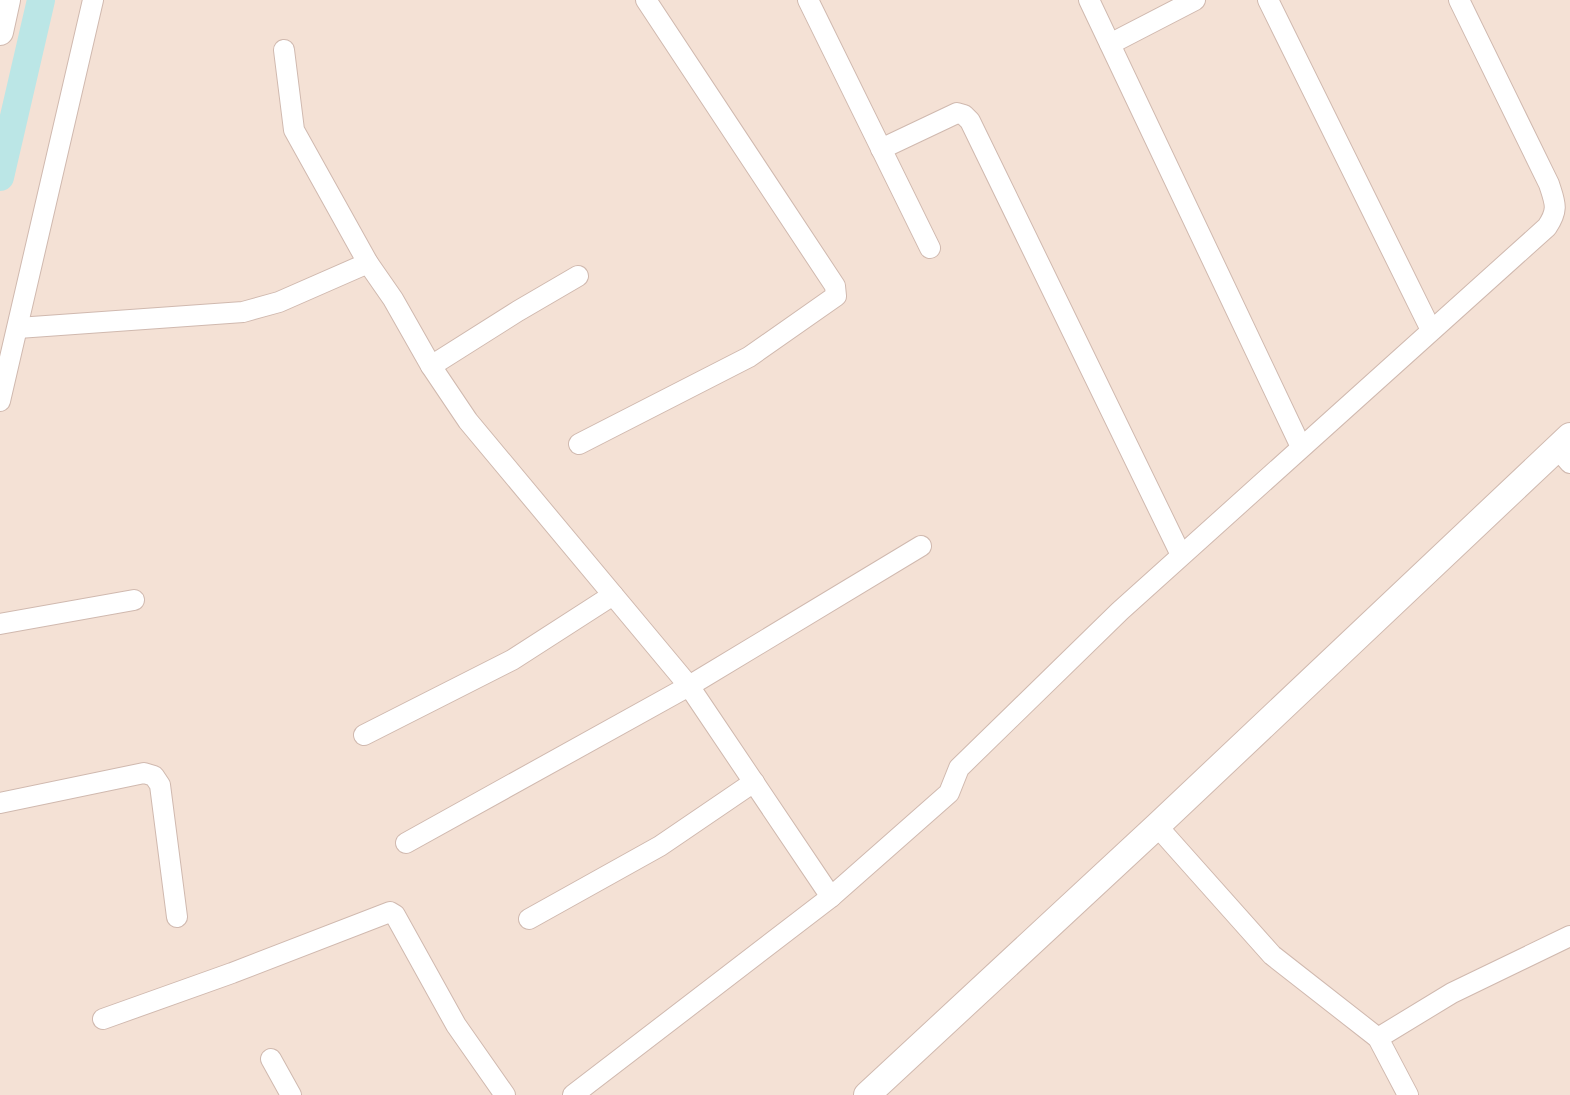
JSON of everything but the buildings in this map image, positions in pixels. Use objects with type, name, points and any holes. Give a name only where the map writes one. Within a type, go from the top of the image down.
[{"type":"street","points":[[0,32],[7,0]]},
{"type":"street","points":[[0,401],[93,0]]},
{"type":"street","points":[[579,444],[749,357],[836,296],[835,286],[646,0]]},
{"type":"street","points":[[808,0],[930,248]]},
{"type":"street","points":[[1089,0],[1301,447]]},
{"type":"street","points":[[1110,44],[1194,0]]},
{"type":"street","points":[[1268,0],[1431,330]]},
{"type":"street","points":[[572,1095],[831,896],[949,793],[959,768],[1120,611],[1547,227],[1554,216],[1555,203],[1548,184],[1460,0]]},
{"type":"street","points":[[284,50],[294,130],[368,263],[393,299],[431,366],[468,422],[689,686],[831,896]]},
{"type":"street","points":[[881,149],[957,113],[964,115],[970,121],[1181,556]]},
{"type":"street","points":[[18,328],[243,312],[279,302],[368,263]]},
{"type":"street","points":[[431,366],[578,276]]},
{"type":"street","points":[[867,1095],[1566,449]]},
{"type":"street","points":[[406,843],[689,686],[920,546]]},
{"type":"street","points":[[364,735],[512,660],[613,595]]},
{"type":"street","points":[[0,624],[134,600]]},
{"type":"street","points":[[0,803],[144,773],[154,776],[160,785],[177,916]]},
{"type":"street","points":[[528,919],[660,846],[754,782]]},
{"type":"street","points":[[1157,826],[1272,955],[1378,1038],[1408,1095]]},
{"type":"street","points":[[103,1019],[232,974],[390,912],[395,915],[456,1025],[505,1095]]},
{"type":"street","points":[[1378,1038],[1452,994],[1570,936]]},
{"type":"street","points":[[271,1059],[290,1095]]},
{"type":"shaded area","points":[[0,0],[1570,0],[1570,1095],[0,1095]]},
{"type":"waterway","points":[[0,177],[41,0]]}]
